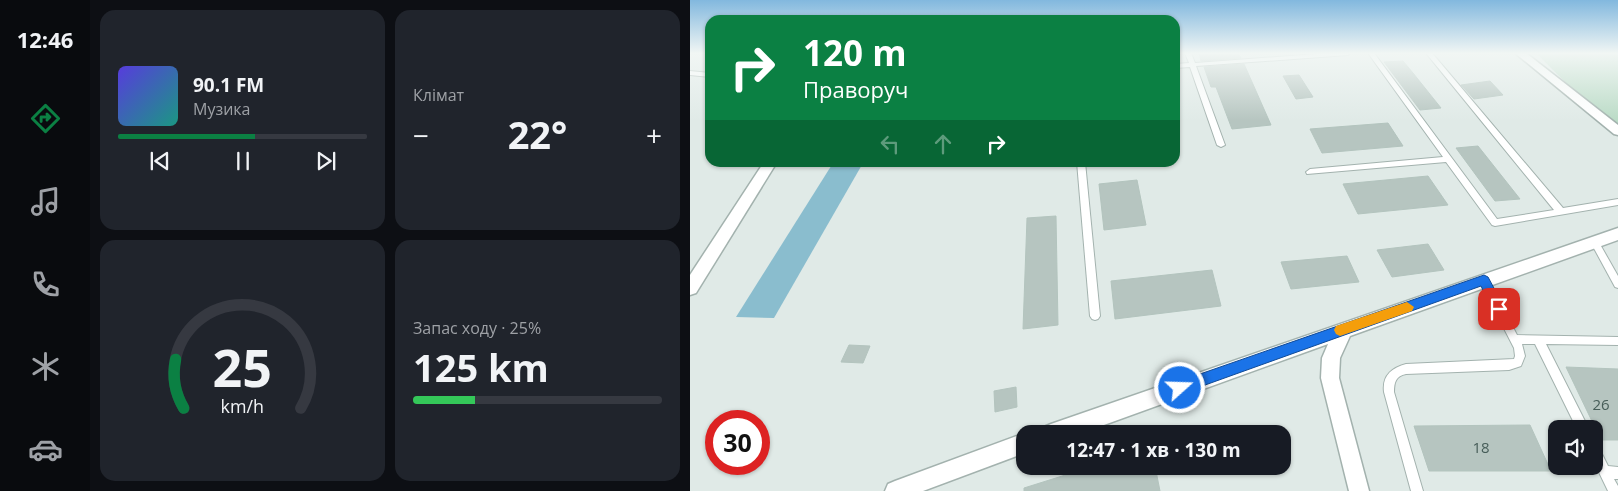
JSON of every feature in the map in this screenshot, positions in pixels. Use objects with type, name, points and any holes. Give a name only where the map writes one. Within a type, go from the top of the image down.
[{"type":"street","points":[[1550,76],[1618,130]]},
{"type":"street","points":[[690,288],[768,167]]},
{"type":"street","points":[[1076,425],[1345,328],[1618,234]]},
{"type":"street","points":[[1345,328],[1331,353],[1329,371],[1359,491]]},
{"type":"street","points":[[895,491],[1016,446]]},
{"type":"lane","points":[[1197,76],[1220,145]]},
{"type":"lane","points":[[1388,76],[1495,224],[1618,202]]},
{"type":"lane","points":[[1449,76],[1561,212]]},
{"type":"lane","points":[[1310,172],[1448,159]]},
{"type":"lane","points":[[1081,167],[1095,316]]},
{"type":"lane","points":[[1594,242],[1618,284]]},
{"type":"lane","points":[[1417,491],[1389,392],[1392,376],[1400,370],[1406,369],[1509,365],[1517,363],[1520,356],[1514,339],[1484,280]]},
{"type":"lane","points":[[1514,339],[1618,341]]},
{"type":"lane","points":[[1538,339],[1578,420]]},
{"type":"lane","points":[[1603,468],[1614,491]]},
{"type":"lane","points":[[1605,472],[1618,473]]},
{"type":"green space","points":[[1559,76],[1618,76],[1618,127],[1577,94]]},
{"type":"water","points":[[830,167],[861,167],[774,318],[736,317]]},
{"type":"building","points":[[1207,76],[1249,76],[1271,125],[1232,129],[1216,87],[1211,87]]},
{"type":"building","points":[[1283,76],[1300,76],[1313,97],[1296,99]]},
{"type":"building","points":[[1394,76],[1415,76],[1441,108],[1420,110]]},
{"type":"building","points":[[1490,81],[1503,95],[1474,99],[1461,85]]},
{"type":"building","points":[[1388,123],[1403,146],[1322,153],[1310,129]]},
{"type":"building","points":[[1478,146],[1520,199],[1495,201],[1456,148]]},
{"type":"building","points":[[1428,176],[1448,205],[1358,214],[1343,184]]},
{"type":"building","points":[[1137,180],[1146,225],[1104,230],[1099,184]]},
{"type":"building","points":[[1056,216],[1058,325],[1023,329],[1027,218]]},
{"type":"building","points":[[1428,244],[1444,270],[1392,277],[1377,250]]},
{"type":"building","points":[[1347,256],[1359,282],[1291,289],[1281,262]]},
{"type":"building","points":[[1212,270],[1221,306],[1115,319],[1111,281]]},
{"type":"building","points":[[849,345],[870,346],[863,363],[841,362]]},
{"type":"building","points":[[1566,367],[1618,369],[1618,440],[1603,440],[1603,420],[1591,420]]},
{"type":"building","points":[[1016,387],[1017,407],[995,412],[994,391]]},
{"type":"building","points":[[1530,425],[1548,464],[1548,471],[1429,471],[1414,426]]},
{"type":"building","points":[[1065,475],[1157,475],[1160,491],[1024,491],[1024,488]]},
{"type":"slow traffic","points":[[1340,330],[1407,307]]},
{"type":"route","points":[[1180,388],[1484,280],[1499,309]]}]
